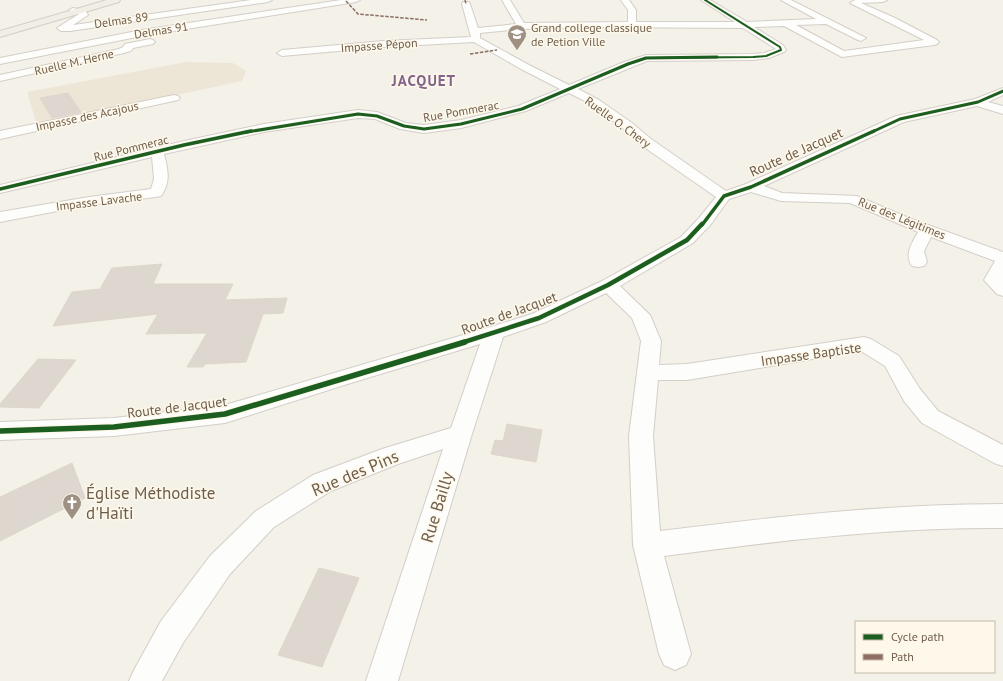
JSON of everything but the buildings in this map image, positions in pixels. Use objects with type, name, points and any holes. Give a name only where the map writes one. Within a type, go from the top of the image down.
[{"type":"main road","points":[[74,8],[111,0]]},
{"type":"main road","points":[[0,32],[74,8],[111,0]]},
{"type":"street","name":"Delmas 89","points":[[74,8],[84,15],[61,28],[70,28],[268,0]]},
{"type":"street","name":"Delmas 91","points":[[0,61],[124,36],[322,2],[356,0]]},
{"type":"street","points":[[506,0],[521,26]]},
{"type":"street","points":[[625,0],[632,10],[632,23]]},
{"type":"street","points":[[705,0],[744,25]]},
{"type":"street","points":[[785,0],[861,38]]},
{"type":"street","points":[[786,23],[844,54],[932,43],[933,41],[854,3],[859,1],[883,0]]},
{"type":"street","points":[[466,4],[476,35]]},
{"type":"street","name":"Impasse Pépon","points":[[282,53],[476,35],[521,26],[632,23],[744,25],[826,21]]},
{"type":"street","name":"Rue Pommerac","points":[[0,189],[71,174],[157,152],[264,128],[340,116],[358,114],[377,116],[412,128],[424,129],[461,124],[522,109],[646,58],[754,57],[766,56],[781,50],[780,47],[744,25]]},
{"type":"street","name":"Ruelle M. Herne","points":[[3,78],[121,51],[128,49],[128,46],[215,31]]},
{"type":"street","name":"Ruelle O. Chery","points":[[476,35],[525,67],[570,88],[595,102],[628,126],[646,142],[724,196]]},
{"type":"street","points":[[124,36],[128,46]]},
{"type":"street","points":[[3,78],[23,56]]},
{"type":"street","name":"Route de Jacquet","points":[[0,431],[114,427],[225,414],[347,376],[494,333],[538,318],[608,285],[687,240],[705,221],[724,196],[751,186],[900,119],[978,102],[1003,91]]},
{"type":"street","name":"Impasse des Acajous","points":[[0,135],[174,98]]},
{"type":"street","points":[[978,102],[1003,110]]},
{"type":"street","name":"Impasse Lavache","points":[[0,217],[89,200],[156,193],[159,190],[161,170],[157,152]]},
{"type":"street","name":"Rue des Légitimes","points":[[751,186],[781,197],[852,198],[927,230],[1003,258]]},
{"type":"street","points":[[918,262],[916,251],[927,230]]},
{"type":"street","points":[[1003,262],[993,280],[1003,290]]},
{"type":"street","points":[[608,285],[640,315],[651,341],[641,436],[647,545],[675,654]]},
{"type":"street","name":"Rue Bailly","points":[[382,681],[460,434],[494,333]]},
{"type":"street","name":"Impasse Baptiste","points":[[648,373],[687,372],[864,344],[892,361],[912,395],[930,417],[1003,456]]},
{"type":"street","name":"Rue des Pins","points":[[145,681],[172,632],[220,566],[265,519],[322,483],[390,456],[460,434]]},
{"type":"street","points":[[647,545],[818,525],[953,515],[1003,516]]},
{"type":"shaded area","points":[[186,62],[233,63],[246,71],[242,81],[37,125],[27,92]]},
{"type":"marked path","points":[[465,0],[466,4]]},
{"type":"marked path","points":[[346,1],[358,14],[427,20]]},
{"type":"marked path","points":[[470,54],[497,50]]},
{"type":"cycle path","points":[[0,189],[184,145],[264,128],[340,116],[358,114],[377,116],[404,126],[424,129],[461,124],[522,109],[628,64],[646,58],[753,57],[766,56],[781,50],[780,47],[705,0]]},
{"type":"cycle path","points":[[0,431],[114,427],[225,414],[539,318],[608,285],[687,240],[705,221],[724,196],[751,187],[900,119],[978,102],[1003,91]]},
{"type":"place","name":"Grand college classique de Petion Ville","points":[[517,51]]},
{"type":"place","name":"Église Méthodiste d'Haïti","points":[[72,520]]},
{"type":"district","name":"JACQUET","points":[[424,80]]}]
